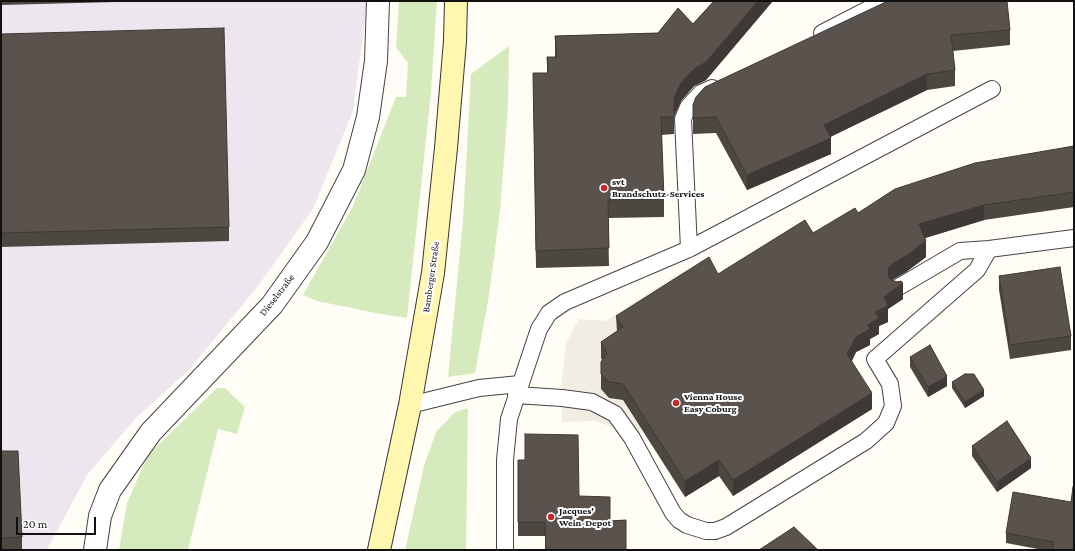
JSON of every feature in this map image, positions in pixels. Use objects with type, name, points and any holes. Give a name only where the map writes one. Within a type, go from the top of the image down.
[{"type":"street","name":"Dieselstraße","points":[[95,550],[100,516],[110,490],[151,432],[272,304],[317,242],[354,170],[368,117],[376,61],[378,1]]},
{"type":"street","name":"Bamberger Straße","points":[[379,550],[410,405],[434,265],[455,49],[456,1]]},
{"type":"lane","points":[[807,40],[884,1]]},
{"type":"lane","points":[[689,249],[682,119],[688,107],[701,93],[722,83]]},
{"type":"lane","points":[[505,550],[505,460],[509,419],[539,329],[549,313],[565,302],[689,249],[992,89]]},
{"type":"lane","points":[[897,288],[960,251],[989,249],[1074,238]]},
{"type":"lane","points":[[410,405],[479,388],[518,389],[562,398],[592,402],[615,414],[632,438],[673,513],[679,520],[687,526],[706,531],[715,531],[726,527],[866,441],[886,423],[893,406],[890,384],[875,359],[977,270],[989,249]]},
{"type":"shaded area","points":[[1,1],[366,1],[366,12],[353,111],[313,209],[258,286],[189,370],[135,419],[87,475],[47,550],[1,550]]},
{"type":"shaded area","points":[[683,271],[691,284],[623,343],[607,369],[609,398],[623,400],[642,431],[625,442],[613,427],[595,421],[562,422],[562,382],[566,343],[579,319],[605,321]]},
{"type":"green space","points":[[399,1],[437,1],[431,92],[407,318],[317,301],[303,295],[353,206],[396,97],[406,97],[408,63],[396,47]]},
{"type":"green space","points":[[509,46],[508,106],[500,211],[489,295],[475,373],[448,377],[463,220],[471,74]]},
{"type":"green space","points":[[217,388],[225,388],[245,407],[237,434],[218,429],[188,550],[119,550],[127,503],[148,455]]},
{"type":"green space","points":[[468,408],[466,550],[405,550],[424,466],[436,432],[455,412]]},
{"type":"building","points":[[714,1],[758,1],[706,62],[694,69],[681,83],[674,98],[674,117],[661,117],[664,199],[608,200],[609,248],[536,251],[533,73],[548,73],[547,57],[557,57],[555,36],[658,33],[678,8],[693,24]]},
{"type":"building","points":[[888,1],[1007,1],[1010,30],[951,35],[955,70],[927,74],[824,125],[831,138],[747,175],[716,117],[693,118],[693,105],[696,97],[705,87]]},
{"type":"building","points":[[224,28],[229,227],[1,233],[1,34]]},
{"type":"building","points":[[1074,146],[1074,192],[984,205],[919,224],[926,241],[889,267],[889,278],[897,282],[901,281],[903,283],[884,297],[888,306],[875,312],[879,318],[868,325],[870,329],[856,337],[847,354],[872,393],[733,480],[719,460],[685,481],[623,384],[609,382],[601,374],[601,362],[607,354],[601,342],[623,327],[616,316],[709,257],[718,274],[805,220],[813,233],[855,208],[858,213],[895,189],[975,163]]},
{"type":"building","points":[[1060,267],[1071,336],[1010,345],[999,276]]},
{"type":"building","points":[[930,345],[947,376],[928,387],[910,357]]},
{"type":"building","points":[[965,374],[974,374],[984,390],[965,402],[952,382]]},
{"type":"building","points":[[1007,421],[1031,458],[997,482],[972,446]]},
{"type":"building","points":[[525,434],[578,435],[579,496],[610,497],[610,521],[626,520],[626,550],[546,550],[545,522],[518,522],[518,460],[525,460]]},
{"type":"building","points":[[1,451],[18,451],[22,537],[1,538]]},
{"type":"building","points":[[1073,487],[1074,550],[1052,550],[1054,542],[1006,533],[1013,492],[1071,502]]},
{"type":"building","points":[[794,527],[818,550],[759,550]]},
{"type":"place","name":"svt Brandschutz-Services","points":[[604,188]]},
{"type":"place","name":"Vienna House Easy Coburg","points":[[676,403]]},
{"type":"place","name":"Jacques' Wein-Depot","points":[[551,517]]}]
